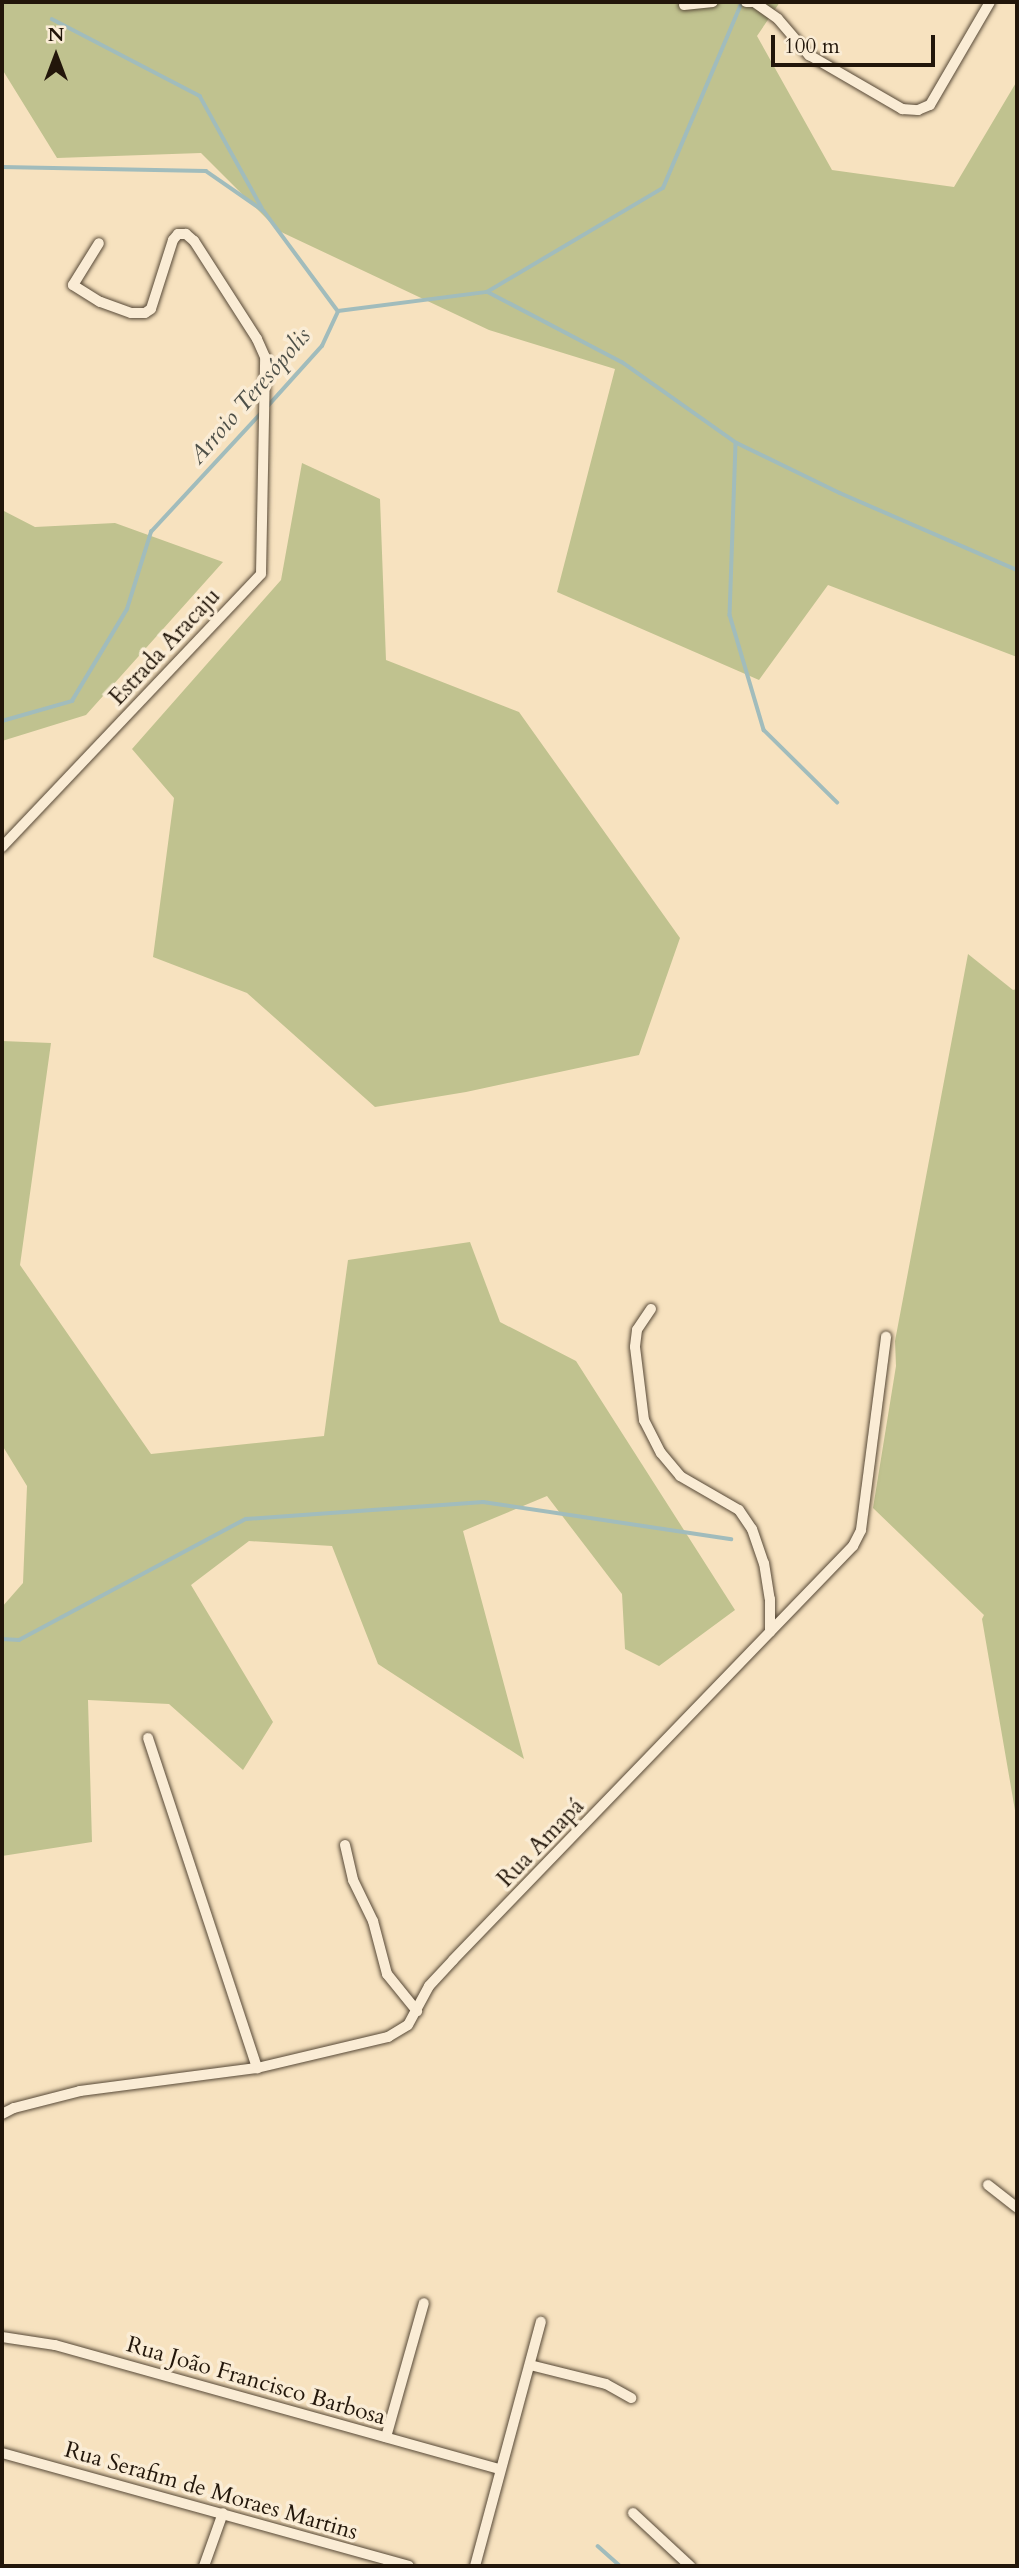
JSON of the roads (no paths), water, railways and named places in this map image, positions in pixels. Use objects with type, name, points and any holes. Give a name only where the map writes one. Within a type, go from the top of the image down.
[{"type":"street","points":[[684,5],[713,2]]},
{"type":"street","points":[[746,2],[754,2],[778,19],[809,55],[902,109],[918,110],[930,105],[990,2]]},
{"type":"street","name":"Estrada Aracaju","points":[[2,847],[261,574],[265,357],[257,339],[194,241],[186,234],[178,234],[173,240],[152,309],[145,313],[131,313],[100,302],[73,285],[99,243]]},
{"type":"street","points":[[651,1309],[637,1330],[635,1348],[644,1420],[661,1453],[680,1476],[739,1510],[752,1529],[764,1563],[770,1599],[770,1632]]},
{"type":"street","name":"Rua Amapá","points":[[2,2114],[14,2108],[80,2091],[257,2068],[388,2037],[408,2025],[429,1986],[453,1960],[853,1545],[861,1530],[886,1337]]},
{"type":"street","points":[[148,1738],[257,2068]]},
{"type":"street","points":[[345,1845],[353,1881],[373,1921],[387,1974],[416,2011]]},
{"type":"street","points":[[988,2185],[1017,2208]]},
{"type":"street","points":[[386,2437],[424,2303]]},
{"type":"street","points":[[475,2566],[499,2469],[541,2322]]},
{"type":"street","name":"Rua João Francisco Barbosa","points":[[2,2337],[55,2345],[499,2469]]},
{"type":"street","points":[[530,2365],[606,2384],[631,2398]]},
{"type":"street","name":"Rua Serafim de Moraes Martins","points":[[2,2453],[410,2566]]},
{"type":"street","points":[[204,2566],[223,2513]]},
{"type":"street","points":[[633,2513],[690,2566]]},
{"type":"waterway","name":"Arroio Teresópolis","points":[[267,407],[322,346],[338,311],[487,292],[663,188],[742,2]]},
{"type":"waterway","points":[[52,19],[200,96],[262,208]]},
{"type":"waterway","points":[[2,167],[206,171],[264,211],[338,311]]},
{"type":"waterway","points":[[488,292],[622,362],[737,443],[840,493],[1017,570]]},
{"type":"waterway","name":"Arroio Teresópolis","points":[[2,721],[72,701],[127,609],[151,532],[262,412]]},
{"type":"waterway","points":[[736,444],[730,615],[764,730],[837,802]]},
{"type":"waterway","points":[[2,1639],[19,1640],[246,1519],[483,1502],[731,1539]]},
{"type":"waterway","points":[[598,2546],[620,2566]]}]
